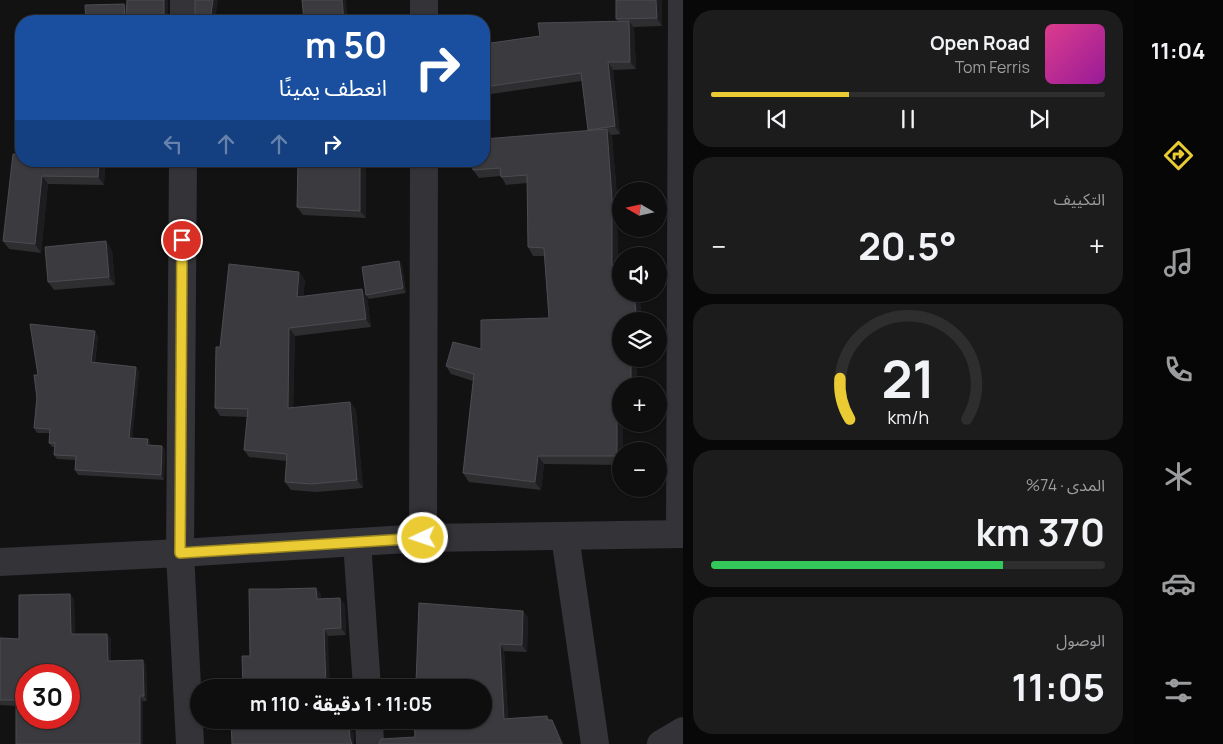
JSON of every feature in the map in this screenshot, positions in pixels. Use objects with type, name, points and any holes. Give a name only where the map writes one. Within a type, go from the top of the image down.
[{"type":"street","points":[[184,0],[184,15]]},
{"type":"street","points":[[424,0],[424,15]]},
{"type":"street","points":[[0,562],[423,538],[681,534],[682,0]]},
{"type":"street","points":[[183,167],[180,553],[190,744]]},
{"type":"street","points":[[423,538],[424,167]]},
{"type":"street","points":[[565,536],[595,744]]},
{"type":"street","points":[[357,542],[366,679]]},
{"type":"street","points":[[369,729],[370,744]]},
{"type":"street","points":[[661,744],[683,732]]},
{"type":"building","points":[[127,0],[164,0],[164,15],[126,15]]},
{"type":"building","points":[[195,0],[213,0],[211,15],[195,14]]},
{"type":"building","points":[[302,0],[342,0],[343,15],[303,15]]},
{"type":"building","points":[[616,0],[656,0],[657,18],[616,19]]},
{"type":"building","points":[[124,4],[125,15],[86,15],[85,5]]},
{"type":"building","points":[[629,21],[630,62],[608,62],[615,126],[588,130],[581,73],[490,86],[490,43],[540,36],[538,23]]},
{"type":"building","points":[[607,129],[612,198],[612,302],[635,302],[636,312],[612,312],[612,367],[631,367],[631,377],[612,377],[612,432],[617,432],[617,442],[612,442],[612,456],[538,456],[535,482],[463,473],[474,374],[446,366],[453,342],[481,349],[481,320],[549,318],[544,248],[528,247],[527,175],[501,177],[500,168],[473,170],[473,167],[490,167],[490,139]]},
{"type":"building","points":[[13,154],[15,154],[15,167],[99,167],[98,177],[42,176],[35,244],[3,241]]},
{"type":"building","points":[[298,167],[360,167],[360,211],[297,207]]},
{"type":"building","points":[[106,241],[109,277],[48,282],[45,247]]},
{"type":"building","points":[[399,261],[403,288],[366,295],[362,267]]},
{"type":"building","points":[[229,264],[299,272],[297,297],[362,289],[366,319],[289,328],[288,408],[350,402],[357,480],[311,484],[285,482],[287,454],[244,450],[248,409],[215,408],[216,347],[220,347]]},
{"type":"building","points":[[30,324],[95,331],[91,362],[136,367],[129,438],[148,439],[147,445],[162,446],[161,475],[75,470],[76,456],[54,455],[55,443],[49,443],[50,429],[34,428],[37,398],[34,375],[38,375]]},
{"type":"building","points":[[316,588],[317,599],[340,598],[341,628],[324,629],[326,679],[243,679],[242,656],[250,656],[249,589]]},
{"type":"building","points":[[70,594],[71,634],[107,634],[108,661],[143,660],[144,696],[140,696],[140,744],[16,744],[16,729],[80,729],[80,664],[15,664],[15,700],[0,700],[0,638],[19,639],[19,595]]},
{"type":"building","points":[[419,603],[523,611],[522,645],[500,644],[504,719],[547,716],[547,720],[552,720],[562,744],[379,744],[381,739],[415,737],[415,729],[492,729],[492,679],[416,679]]},
{"type":"building","points":[[231,729],[349,729],[352,744],[232,744]]},
{"type":"route","points":[[182,240],[180,553],[423,538]]}]
